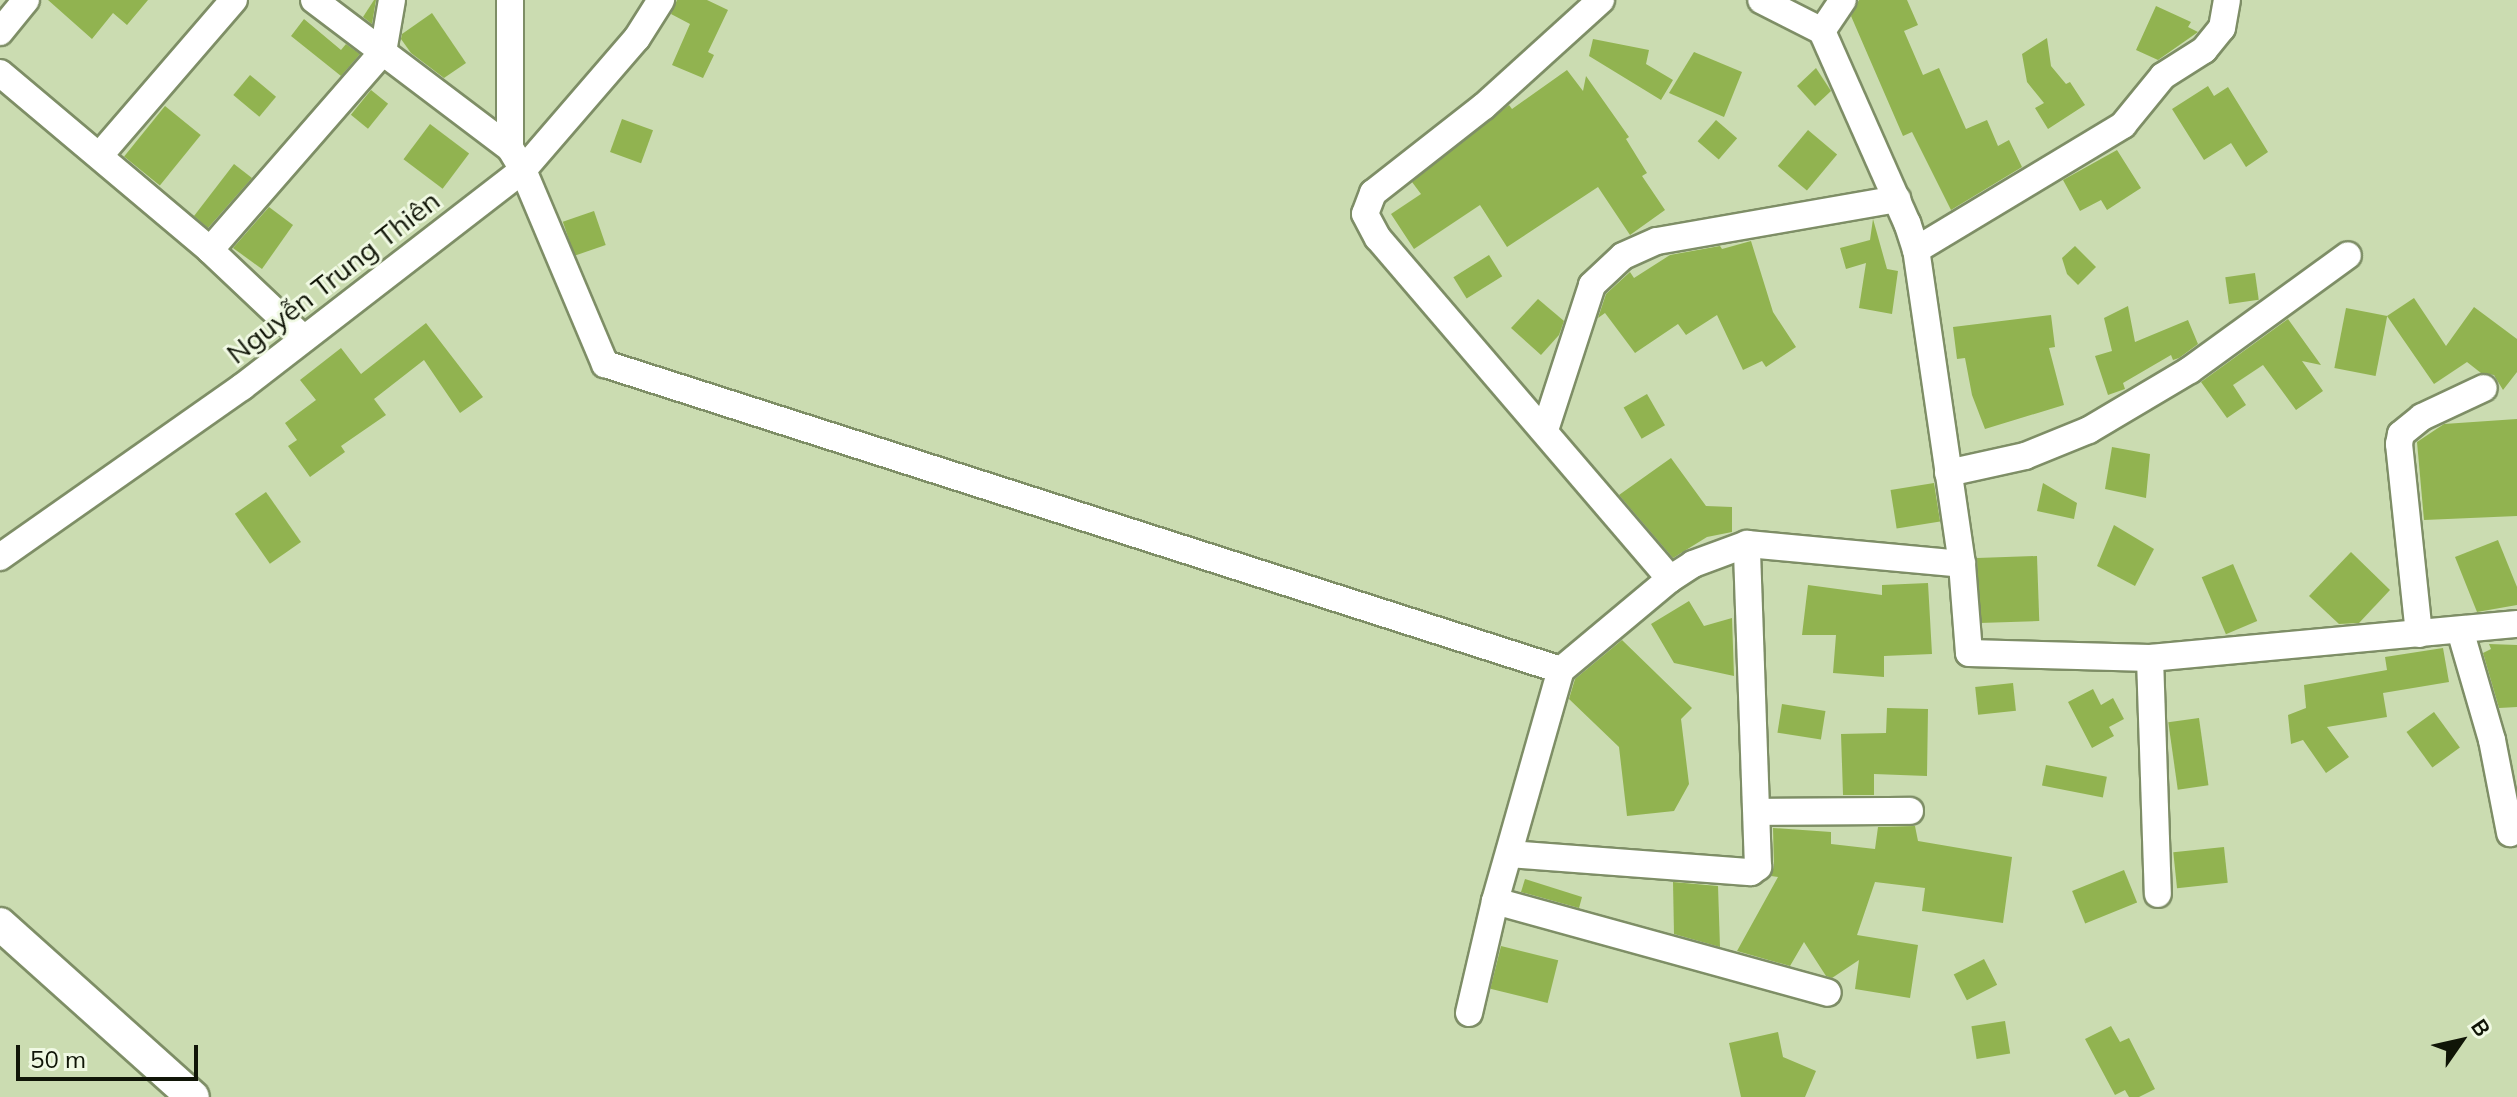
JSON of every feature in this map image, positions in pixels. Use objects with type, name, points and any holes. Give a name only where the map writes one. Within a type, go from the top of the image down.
[{"type":"main road","points":[[0,924],[193,1097]]},
{"type":"street","points":[[0,32],[26,0]]},
{"type":"street","points":[[100,155],[234,0]]},
{"type":"street","points":[[314,0],[516,159]]},
{"type":"street","points":[[210,250],[383,52],[392,0]]},
{"type":"street","points":[[510,0],[516,159],[605,364],[1561,670]]},
{"type":"street","name":"Nguyễn Trung Thiên","points":[[0,557],[242,387],[304,339],[516,159],[637,38],[661,0]]},
{"type":"street","points":[[1601,0],[1484,106],[1373,193],[1365,214],[1378,238],[1670,579]]},
{"type":"street","points":[[1761,0],[1822,31],[1897,199],[1916,250],[1962,564],[1969,653],[2150,658],[2517,624]]},
{"type":"street","points":[[1822,31],[1843,0]]},
{"type":"street","points":[[1916,250],[2123,125],[2163,76],[2204,50],[2222,28],[2227,0]]},
{"type":"street","points":[[0,73],[210,250],[304,339]]},
{"type":"street","points":[[1545,430],[1592,285],[1623,256],[1669,239],[1897,199]]},
{"type":"street","points":[[1948,473],[2025,456],[2089,430],[2190,370],[2348,255]]},
{"type":"street","points":[[2419,634],[2399,444],[2401,434],[2422,417],[2484,388]]},
{"type":"street","points":[[1509,854],[1751,872],[1760,862],[1747,544]]},
{"type":"street","points":[[1469,1013],[1495,901],[1561,670],[1670,579],[1693,564],[1747,544],[1962,564]]},
{"type":"street","points":[[2460,630],[2492,740],[2510,833]]},
{"type":"street","points":[[2150,658],[2158,894]]},
{"type":"street","points":[[1757,812],[1910,811]]},
{"type":"street","points":[[1495,901],[1828,993]]},
{"type":"building","points":[[48,0],[148,0],[127,25],[113,13],[92,39]]},
{"type":"building","points":[[376,0],[372,24],[363,17]]},
{"type":"building","points":[[677,0],[707,0],[728,10],[708,52],[714,55],[703,78],[672,65],[690,24],[671,14]]},
{"type":"building","points":[[1859,0],[1907,0],[1918,25],[1904,31],[1923,75],[1939,68],[1966,129],[1987,120],[1998,146],[2009,140],[2022,167],[1951,210],[1912,132],[1903,136],[1851,16]]},
{"type":"building","points":[[2156,6],[2191,22],[2188,27],[2198,32],[2158,60],[2136,50]]},
{"type":"building","points":[[432,13],[466,63],[444,78],[411,53],[401,39],[402,34]]},
{"type":"building","points":[[304,19],[341,50],[346,44],[360,54],[341,76],[291,36]]},
{"type":"building","points":[[2047,38],[2051,66],[2066,84],[2070,82],[2085,105],[2048,129],[2035,108],[2044,103],[2027,82],[2022,54]]},
{"type":"building","points":[[1593,39],[1649,50],[1646,64],[1673,80],[1661,100],[1589,56]]},
{"type":"building","points":[[1694,52],[1742,72],[1724,117],[1669,93]]},
{"type":"building","points":[[1816,68],[1831,91],[1815,106],[1797,86]]},
{"type":"building","points":[[1567,70],[1583,91],[1586,76],[1629,137],[1626,139],[1647,173],[1642,176],[1665,210],[1630,235],[1598,187],[1507,247],[1480,205],[1414,249],[1391,214],[1421,194],[1412,182],[1509,105],[1512,109]]},
{"type":"building","points":[[250,75],[276,97],[259,117],[233,95]]},
{"type":"building","points":[[2208,86],[2214,96],[2228,87],[2268,152],[2246,167],[2231,143],[2204,160],[2172,109]]},
{"type":"building","points":[[371,90],[388,104],[368,129],[351,115]]},
{"type":"building","points":[[165,106],[201,135],[160,185],[124,157]]},
{"type":"building","points":[[622,119],[653,130],[641,163],[610,152]]},
{"type":"building","points":[[1716,120],[1737,138],[1719,160],[1698,141]]},
{"type":"building","points":[[430,124],[469,153],[443,189],[404,159]]},
{"type":"building","points":[[1808,130],[1837,154],[1807,190],[1778,166]]},
{"type":"building","points":[[2117,150],[2141,188],[2107,210],[2101,200],[2080,211],[2063,180]]},
{"type":"building","points":[[234,164],[252,178],[208,228],[194,216]]},
{"type":"building","points":[[269,207],[293,225],[262,269],[233,248]]},
{"type":"building","points":[[594,211],[606,245],[575,256],[563,222]]},
{"type":"building","points":[[1873,219],[1887,269],[1898,271],[1892,314],[1859,308],[1866,263],[1846,269],[1840,248],[1870,240]]},
{"type":"building","points":[[1751,241],[1773,312],[1796,347],[1766,367],[1762,361],[1743,370],[1717,315],[1686,335],[1678,324],[1635,353],[1605,313],[1598,318],[1606,294],[1630,272],[1634,278],[1670,255],[1720,246],[1722,249]]},
{"type":"building","points":[[2075,246],[2096,267],[2078,285],[2067,274],[2062,258]]},
{"type":"building","points":[[1489,255],[1502,276],[1467,298],[1453,277]]},
{"type":"building","points":[[2255,273],[2259,300],[2229,304],[2225,277]]},
{"type":"building","points":[[2414,298],[2446,346],[2474,307],[2517,339],[2517,372],[2503,390],[2494,375],[2481,373],[2467,362],[2434,384],[2387,316]]},
{"type":"building","points":[[1538,299],[1564,321],[1559,335],[1541,355],[1511,328]]},
{"type":"building","points":[[2128,306],[2135,342],[2188,320],[2198,344],[2179,358],[2173,360],[2171,355],[2123,383],[2125,389],[2108,395],[2095,356],[2112,351],[2104,318]]},
{"type":"building","points":[[2346,308],[2387,316],[2376,376],[2334,368]]},
{"type":"building","points":[[2051,315],[2055,347],[2049,348],[2064,405],[1985,429],[1972,395],[1965,358],[1957,359],[1953,327]]},
{"type":"building","points":[[2288,319],[2321,365],[2302,361],[2323,391],[2296,410],[2263,365],[2233,385],[2246,405],[2227,418],[2201,382]]},
{"type":"building","points":[[426,323],[483,397],[460,413],[424,360],[374,399],[386,415],[341,446],[345,452],[310,477],[288,446],[297,440],[285,423],[316,400],[300,380],[341,348],[361,374]]},
{"type":"building","points":[[1647,394],[1665,425],[1642,439],[1624,408]]},
{"type":"building","points":[[2517,419],[2517,516],[2424,520],[2417,442],[2444,424]]},
{"type":"building","points":[[2112,447],[2150,454],[2146,498],[2105,489]]},
{"type":"building","points":[[1671,458],[1706,506],[1732,507],[1732,532],[1707,537],[1673,558],[1619,495]]},
{"type":"building","points":[[1934,483],[1940,522],[1897,528],[1891,490]]},
{"type":"building","points":[[2043,483],[2077,503],[2074,519],[2037,511]]},
{"type":"building","points":[[266,492],[301,542],[270,564],[235,514]]},
{"type":"building","points":[[2114,525],[2154,549],[2135,586],[2097,566]]},
{"type":"building","points":[[2498,540],[2517,587],[2517,605],[2477,612],[2455,557]]},
{"type":"building","points":[[2351,552],[2390,590],[2359,623],[2339,624],[2309,596]]},
{"type":"building","points":[[2037,556],[2039,621],[1979,623],[1977,558]]},
{"type":"building","points":[[2233,564],[2257,621],[2226,634],[2202,577]]},
{"type":"building","points":[[1928,583],[1932,654],[1884,656],[1884,677],[1833,673],[1836,635],[1802,635],[1808,585],[1882,595],[1882,585]]},
{"type":"building","points":[[1689,601],[1704,626],[1732,618],[1734,676],[1674,663],[1651,624]]},
{"type":"building","points":[[1622,640],[1692,708],[1681,719],[1689,784],[1674,811],[1627,816],[1619,747],[1569,699],[1575,679]]},
{"type":"building","points":[[2489,644],[2517,645],[2517,707],[2499,708],[2483,653],[2491,649]]},
{"type":"building","points":[[2443,648],[2449,682],[2383,693],[2387,717],[2327,727],[2349,757],[2326,773],[2303,740],[2291,744],[2288,715],[2306,708],[2304,685],[2387,670],[2385,657]]},
{"type":"building","points":[[2013,683],[2016,711],[1978,715],[1975,687]]},
{"type":"building","points":[[2093,689],[2101,705],[2113,698],[2124,719],[2109,727],[2114,736],[2092,748],[2068,702]]},
{"type":"building","points":[[1782,704],[1825,711],[1821,740],[1777,733]]},
{"type":"building","points":[[1887,708],[1928,709],[1927,776],[1874,774],[1874,795],[1843,795],[1841,734],[1886,733]]},
{"type":"building","points":[[2434,712],[2460,748],[2432,768],[2406,732]]},
{"type":"building","points":[[2199,718],[2208,785],[2178,790],[2168,722]]},
{"type":"building","points":[[2046,765],[2107,777],[2103,797],[2042,786]]},
{"type":"building","points":[[1915,826],[1918,841],[2012,857],[2003,923],[1922,911],[1925,888],[1875,882],[1857,935],[1918,945],[1910,998],[1855,989],[1859,960],[1832,978],[1826,976],[1804,942],[1790,966],[1737,951],[1778,877],[1771,876],[1774,866],[1773,828],[1831,832],[1831,844],[1875,849],[1878,827]]},
{"type":"building","points":[[2224,847],[2228,883],[2177,888],[2173,852]]},
{"type":"building","points":[[2124,870],[2137,902],[2085,923],[2072,891]]},
{"type":"building","points":[[1525,879],[1582,897],[1579,908],[1521,892]]},
{"type":"building","points":[[1673,882],[1718,886],[1720,947],[1674,934]]},
{"type":"building","points":[[1501,946],[1558,960],[1548,1003],[1490,989]]},
{"type":"building","points":[[1984,959],[1997,985],[1967,1000],[1954,974]]},
{"type":"building","points":[[2005,1021],[2010,1054],[1977,1059],[1971,1026]]},
{"type":"building","points":[[2111,1026],[2120,1042],[2129,1038],[2155,1089],[2139,1097],[2129,1097],[2125,1090],[2115,1095],[2085,1039]]},
{"type":"building","points":[[1778,1032],[1783,1057],[1816,1071],[1805,1097],[1741,1097],[1729,1043]]}]
